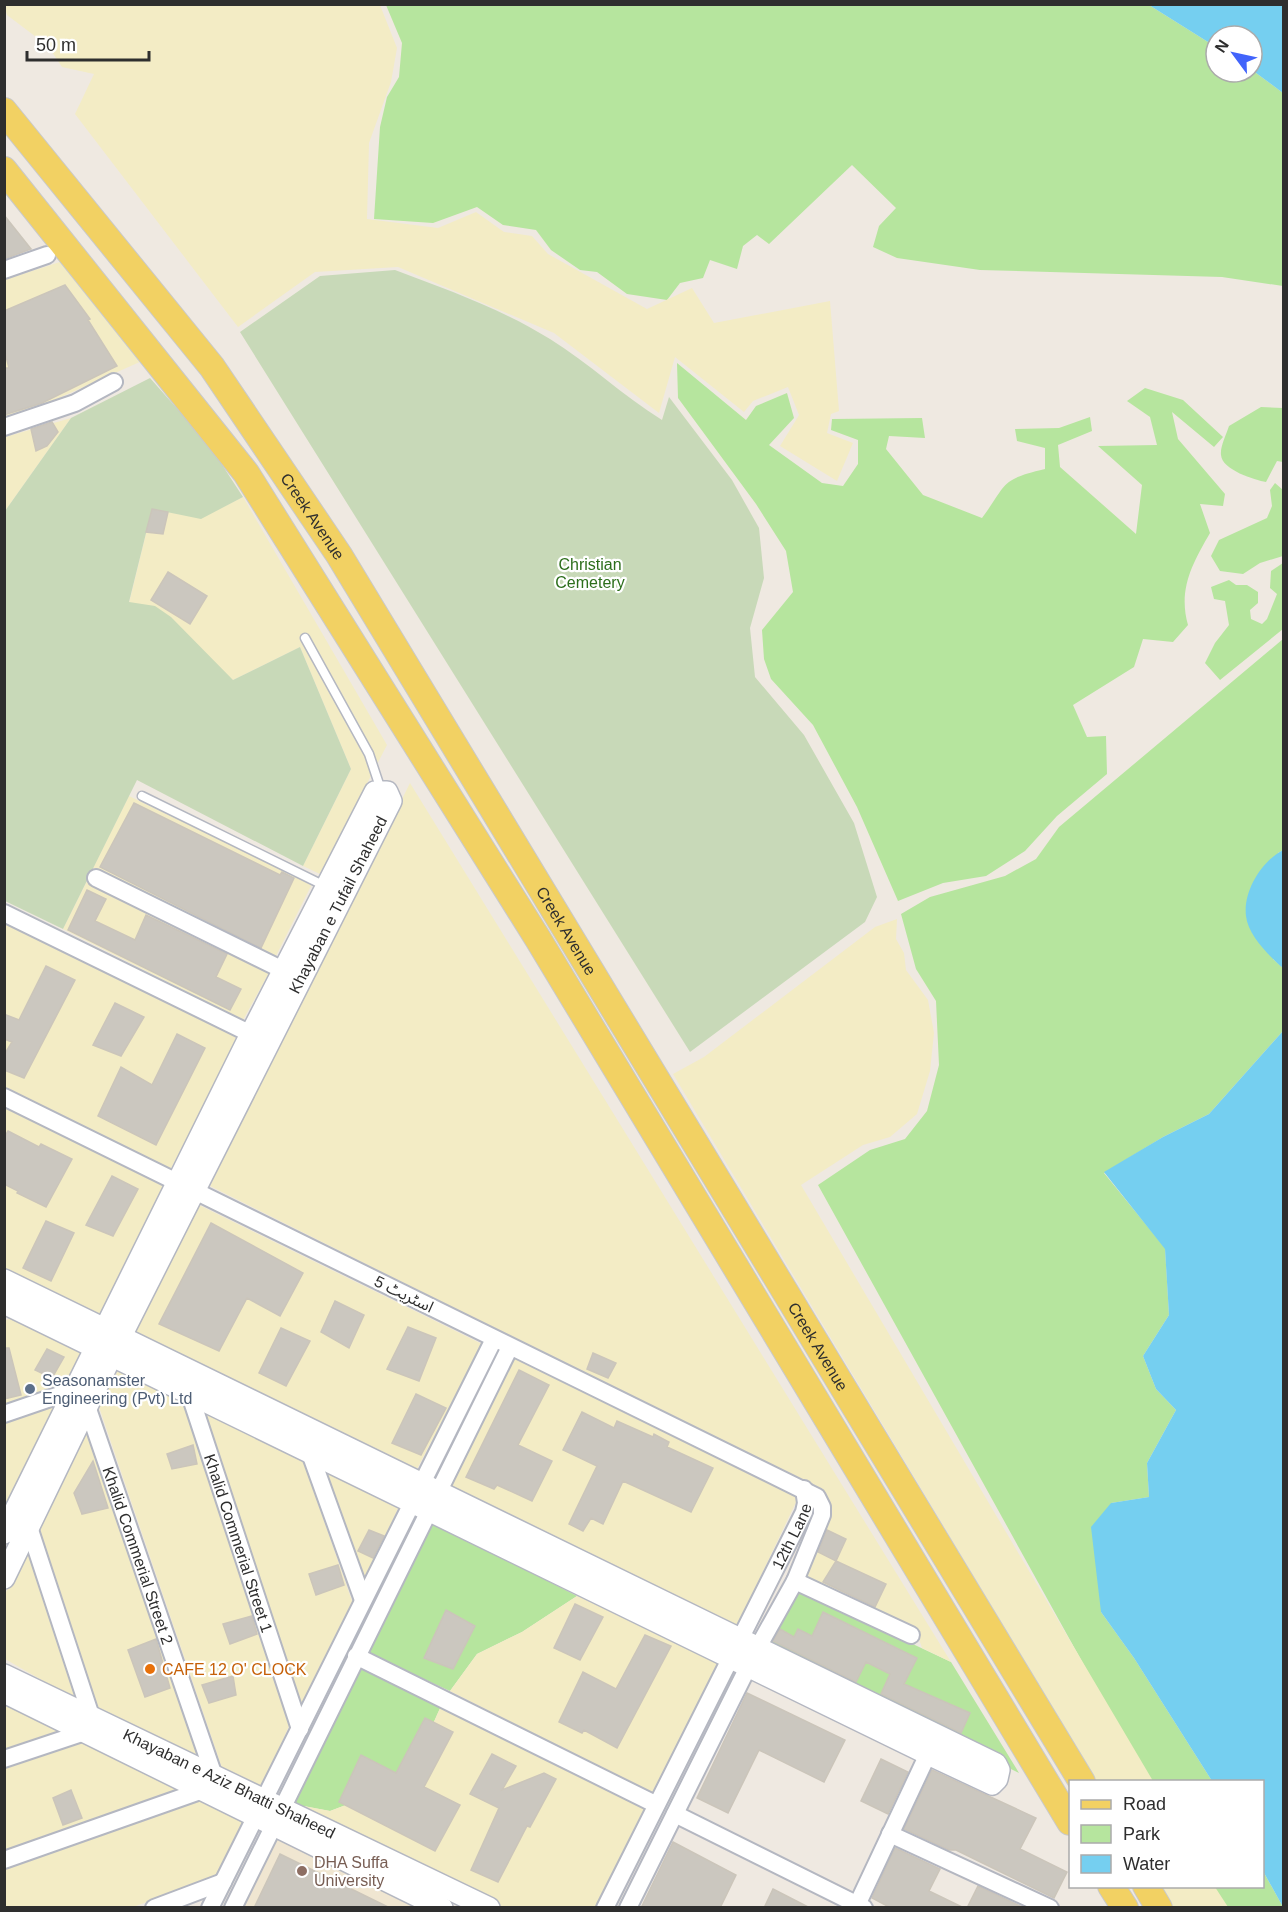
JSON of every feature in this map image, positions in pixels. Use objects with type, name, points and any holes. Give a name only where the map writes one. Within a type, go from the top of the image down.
[{"type":"main road","name":"Creek Avenue","points":[[4,111],[212,367],[339,555],[1081,1780]]},
{"type":"main road","name":"Creek Avenue","points":[[4,170],[246,473],[538,939],[1069,1819]]},
{"type":"main road","points":[[1112,1888],[1125,1908]]},
{"type":"main road","points":[[1147,1888],[1159,1908]]},
{"type":"street","points":[[4,270],[47,255]]},
{"type":"street","points":[[4,427],[75,403],[114,382]]},
{"type":"street","name":"Khayaban e Tufail Shaheed","points":[[4,1533],[16,1520],[81,1398],[186,1186],[391,801],[390,796],[381,791],[375,792],[251,1034],[186,1186]]},
{"type":"street","points":[[96,878],[285,971]]},
{"type":"street","points":[[4,913],[251,1034]]},
{"type":"street","name":"اسٹریٹ 5","points":[[4,1097],[510,1347],[804,1489]]},
{"type":"street","points":[[4,1280],[189,1392],[310,1453],[424,1497]]},
{"type":"street","points":[[9,1309],[108,1342],[744,1654],[928,1754],[992,1784],[999,1775],[996,1764],[744,1654]]},
{"type":"street","points":[[210,1908],[223,1882],[269,1811],[356,1656],[494,1339]]},
{"type":"street","points":[[233,1908],[300,1729],[363,1600],[510,1347]]},
{"type":"street","name":"Khalid Commerial Street 1","points":[[189,1392],[300,1729]]},
{"type":"street","points":[[4,1414],[81,1398]]},
{"type":"street","name":"Khalid Commerial Street 2","points":[[81,1398],[208,1782]]},
{"type":"street","points":[[310,1453],[363,1600]]},
{"type":"street","name":"12th Lane","points":[[605,1908],[655,1804],[744,1654],[795,1581],[822,1515],[822,1507],[817,1497],[804,1489]]},
{"type":"street","name":"12th Lane","points":[[628,1908],[675,1814],[804,1512],[806,1503],[804,1489]]},
{"type":"street","points":[[4,1759],[88,1724],[16,1520]]},
{"type":"street","name":"Khayaban e Tufail Shaheed","points":[[4,1578],[16,1520]]},
{"type":"street","points":[[795,1581],[910,1635]]},
{"type":"street","points":[[356,1656],[655,1804]]},
{"type":"street","name":"Khayaban e Aziz Bhatti Shaheed","points":[[4,1675],[88,1724],[208,1782],[489,1908]]},
{"type":"street","name":"Khayaban e Aziz Bhatti Shaheed","points":[[4,1692],[88,1724]]},
{"type":"street","points":[[675,1814],[860,1906],[890,1834],[928,1754]]},
{"type":"street","points":[[4,1860],[208,1782]]},
{"type":"street","name":"Khayaban e Aziz Bhatti Shaheed","points":[[269,1811],[442,1908]]},
{"type":"street","points":[[890,1834],[1050,1908]]},
{"type":"street","points":[[154,1908],[223,1882]]},
{"type":"lane","points":[[305,638],[369,754],[381,791]]},
{"type":"lane","points":[[142,796],[327,887]]},
{"type":"shaded area","name":"DHA Suffa University","points":[[275,1835],[419,1908],[239,1908]]},
{"type":"green space","points":[[386,5],[1149,5],[1204,39],[1204,84],[1264,84],[1264,79],[1283,93],[1283,286],[1222,277],[980,270],[897,258],[873,247],[879,226],[896,208],[852,165],[769,244],[757,235],[743,246],[737,269],[710,260],[703,278],[680,283],[667,300],[627,294],[597,272],[580,270],[551,250],[536,230],[503,225],[477,207],[433,223],[374,219],[380,127],[387,97],[399,77],[402,43]]},
{"type":"green space","name":"Christian Cemetery","points":[[395,270],[474,301],[532,328],[564,348],[662,420],[669,397],[732,480],[759,528],[764,578],[750,628],[755,677],[804,735],[854,823],[877,897],[865,922],[690,1052],[240,332],[320,276]]},
{"type":"green space","points":[[677,363],[746,420],[756,406],[787,393],[794,418],[769,445],[822,483],[843,486],[858,464],[858,440],[831,430],[832,419],[922,418],[925,438],[889,436],[886,449],[923,495],[982,518],[1006,484],[1019,476],[1045,469],[1045,448],[1017,441],[1015,429],[1059,428],[1090,417],[1092,431],[1058,445],[1060,467],[1136,534],[1142,485],[1098,446],[1157,445],[1150,417],[1127,401],[1145,388],[1183,400],[1223,437],[1214,447],[1172,412],[1178,439],[1225,494],[1223,506],[1200,504],[1210,533],[1188,577],[1185,612],[1188,625],[1173,642],[1143,639],[1134,667],[1073,705],[1087,737],[1106,736],[1107,774],[1057,816],[1025,851],[986,876],[943,883],[898,901],[857,807],[813,725],[771,679],[764,659],[762,630],[793,592],[786,551],[756,504],[678,398]]},
{"type":"green space","points":[[150,378],[180,412],[191,417],[243,497],[201,519],[152,509],[129,602],[155,606],[171,617],[233,680],[300,647],[351,769],[303,866],[137,780],[63,929],[5,901],[5,511],[71,418]]},
{"type":"green space","points":[[1261,407],[1283,408],[1283,462],[1277,461],[1266,482],[1233,470],[1221,455],[1229,426]]},
{"type":"green space","points":[[1275,483],[1283,490],[1283,556],[1260,563],[1243,574],[1220,571],[1211,556],[1219,540],[1267,518],[1272,506],[1270,490]]},
{"type":"green space","points":[[1283,563],[1283,629],[1220,680],[1205,663],[1215,643],[1229,625],[1225,601],[1214,599],[1211,587],[1229,580],[1236,585],[1247,585],[1258,592],[1258,603],[1250,610],[1251,619],[1262,624],[1267,619],[1277,594],[1270,588],[1271,571]]},
{"type":"green space","points":[[1283,639],[1283,850],[1278,853],[1273,959],[1283,968],[1283,1031],[1209,1114],[1163,1137],[1104,1173],[1165,1248],[1169,1315],[1143,1356],[1156,1389],[1176,1410],[1147,1463],[1149,1497],[1111,1503],[1101,1612],[1134,1658],[1211,1780],[1151,1780],[1141,1768],[818,1185],[870,1150],[905,1139],[927,1111],[939,1065],[936,1001],[916,969],[901,914],[930,897],[1005,876],[1036,859],[1059,827]]},
{"type":"green space","points":[[432,1522],[577,1596],[522,1632],[477,1654],[450,1691],[367,1653]]},
{"type":"green space","points":[[796,1589],[951,1662],[1019,1773],[766,1648]]},
{"type":"green space","points":[[359,1666],[441,1706],[411,1773],[367,1797],[330,1811],[293,1804]]},
{"type":"green space","points":[[1264,1873],[1283,1907],[1220,1907],[1203,1888],[1264,1888]]},
{"type":"sand","points":[[4,5],[380,5],[397,48],[391,82],[369,143],[367,219],[438,228],[476,212],[504,232],[532,236],[548,254],[647,309],[692,288],[714,323],[830,301],[839,411],[831,414],[827,433],[853,443],[837,481],[780,446],[799,415],[788,387],[753,401],[744,412],[675,357],[659,413],[554,333],[398,267],[315,272],[238,327],[75,114],[94,74],[62,67],[48,46],[7,15]]},
{"type":"sand","points":[[63,261],[142,361],[5,422],[4,280]]},
{"type":"sand","points":[[71,418],[5,511],[5,437]]},
{"type":"sand","points":[[243,497],[387,745],[320,874],[303,866],[351,769],[300,647],[233,680],[129,603],[152,509],[201,518]]},
{"type":"sand","points":[[410,783],[951,1662],[922,1648],[917,1633],[802,1576],[822,1492],[210,1186]]},
{"type":"sand","points":[[129,796],[312,884],[274,960],[93,868]]},
{"type":"sand","points":[[88,879],[269,973],[243,1020],[63,929]]},
{"type":"sand","points":[[897,919],[896,939],[904,953],[906,970],[928,1000],[934,1033],[930,1071],[917,1114],[890,1137],[863,1145],[801,1185],[1152,1780],[1095,1780],[673,1074],[704,1057],[875,927]]},
{"type":"sand","points":[[4,923],[233,1035],[238,1041],[170,1170],[5,1088]]},
{"type":"sand","points":[[4,1107],[167,1187],[99,1319],[5,1273]]},
{"type":"sand","points":[[199,1205],[482,1344],[416,1471],[134,1335]]},
{"type":"sand","points":[[17,1316],[86,1351],[67,1386],[5,1407],[4,1321]]},
{"type":"sand","points":[[513,1358],[798,1498],[734,1632],[444,1490]]},
{"type":"sand","points":[[119,1368],[182,1399],[289,1726],[261,1790],[222,1768],[99,1407]]},
{"type":"sand","points":[[59,1403],[7,1505],[5,1506],[5,1422]]},
{"type":"sand","points":[[201,1406],[301,1455],[353,1604],[303,1707]]},
{"type":"sand","points":[[87,1428],[203,1760],[96,1706],[39,1526]]},
{"type":"sand","points":[[324,1468],[399,1506],[363,1586]]},
{"type":"sand","points":[[29,1546],[75,1699],[5,1659],[4,1596]]},
{"type":"sand","points":[[577,1596],[721,1663],[653,1794],[450,1691],[477,1654],[522,1632]]},
{"type":"sand","points":[[5,1700],[71,1733],[5,1754]]},
{"type":"sand","points":[[441,1706],[647,1806],[597,1907],[505,1908],[293,1804],[330,1811],[367,1797],[411,1773]]},
{"type":"sand","points":[[83,1740],[187,1790],[5,1854],[4,1766]]},
{"type":"sand","points":[[202,1799],[247,1821],[216,1877],[133,1907],[5,1907],[4,1868]]},
{"type":"sand","points":[[1160,1888],[1216,1888],[1228,1907],[1172,1907]]},
{"type":"water","points":[[1149,5],[1283,5],[1283,93],[1264,79],[1264,24],[1204,24],[1204,39]]},
{"type":"water","points":[[1283,850],[1283,968],[1255,938],[1246,916],[1246,906],[1255,878],[1268,861]]},
{"type":"water","points":[[1283,1031],[1283,1907],[1264,1873],[1264,1780],[1211,1780],[1134,1658],[1101,1612],[1091,1527],[1111,1503],[1149,1497],[1147,1463],[1176,1410],[1156,1389],[1143,1356],[1169,1315],[1165,1249],[1104,1172],[1163,1137],[1209,1114]]},
{"type":"building","points":[[4,215],[31,249],[4,259]]},
{"type":"building","points":[[65,285],[90,319],[88,320],[117,366],[42,403],[4,415],[4,368],[9,368],[4,349],[4,311]]},
{"type":"building","points":[[52,422],[58,432],[47,446],[36,451],[31,429]]},
{"type":"building","points":[[152,509],[168,512],[163,534],[146,532]]},
{"type":"building","points":[[168,572],[207,596],[190,624],[151,600]]},
{"type":"building","points":[[134,803],[280,875],[282,872],[294,878],[261,948],[100,867]]},
{"type":"building","points":[[87,890],[106,899],[95,921],[135,940],[146,915],[227,954],[216,977],[241,989],[230,1010],[68,930]]},
{"type":"building","points":[[46,966],[75,980],[24,1078],[4,1070],[4,1055],[12,1042],[4,1039],[4,1014],[19,1020]]},
{"type":"building","points":[[115,1003],[144,1017],[121,1056],[93,1045]]},
{"type":"building","points":[[177,1034],[205,1048],[156,1145],[98,1116],[121,1067],[152,1085]]},
{"type":"building","points":[[8,1131],[39,1147],[41,1144],[72,1159],[46,1207],[4,1184],[4,1138]]},
{"type":"building","points":[[112,1176],[138,1189],[113,1236],[86,1225]]},
{"type":"building","points":[[46,1221],[74,1233],[51,1281],[23,1268]]},
{"type":"building","points":[[211,1223],[303,1273],[280,1316],[247,1298],[219,1351],[159,1324]]},
{"type":"building","points":[[335,1301],[364,1315],[349,1348],[321,1332]]},
{"type":"building","points":[[408,1327],[436,1338],[419,1381],[387,1369]]},
{"type":"building","points":[[281,1328],[310,1341],[286,1386],[259,1373]]},
{"type":"building","points":[[4,1348],[9,1348],[21,1395],[4,1399]]},
{"type":"building","points":[[47,1349],[64,1357],[52,1378],[35,1370]]},
{"type":"building","points":[[593,1353],[616,1363],[608,1378],[587,1369]]},
{"type":"building","points":[[519,1370],[549,1385],[518,1445],[552,1461],[532,1501],[497,1485],[494,1489],[466,1477]]},
{"type":"building","points":[[416,1394],[446,1408],[421,1455],[392,1443]]},
{"type":"building","points":[[582,1412],[614,1428],[617,1421],[653,1437],[654,1434],[669,1442],[667,1447],[713,1468],[691,1512],[623,1481],[603,1524],[591,1518],[583,1531],[569,1524],[597,1466],[563,1450]]},
{"type":"building","points":[[193,1445],[197,1464],[172,1469],[167,1454]]},
{"type":"building","points":[[93,1461],[108,1508],[82,1514],[74,1493]]},
{"type":"building","points":[[369,1530],[384,1536],[373,1558],[358,1551]]},
{"type":"building","points":[[827,1530],[846,1539],[836,1561],[818,1552]]},
{"type":"building","points":[[836,1561],[886,1584],[875,1607],[823,1582]]},
{"type":"building","points":[[338,1565],[344,1585],[316,1595],[309,1574]]},
{"type":"building","points":[[575,1604],[603,1617],[580,1660],[554,1648]]},
{"type":"building","points":[[446,1610],[475,1626],[453,1669],[424,1658]]},
{"type":"building","points":[[823,1612],[917,1658],[904,1684],[970,1713],[961,1733],[881,1694],[890,1674],[866,1662],[856,1682],[773,1641],[780,1629],[794,1637],[798,1629],[812,1636]]},
{"type":"building","points":[[252,1616],[257,1634],[230,1644],[223,1624]]},
{"type":"building","points":[[645,1635],[671,1646],[617,1748],[584,1730],[582,1733],[559,1722],[583,1672],[616,1689]]},
{"type":"building","name":"CAFE 12 O' CLOCK","points":[[156,1639],[170,1688],[145,1697],[128,1650]]},
{"type":"building","points":[[233,1676],[236,1695],[209,1703],[202,1685]]},
{"type":"building","points":[[747,1693],[845,1740],[824,1782],[759,1750],[728,1813],[697,1798]]},
{"type":"building","points":[[425,1718],[453,1732],[424,1787],[460,1805],[435,1851],[339,1802],[361,1755],[396,1773]]},
{"type":"building","points":[[492,1754],[516,1766],[502,1790],[544,1773],[556,1779],[530,1827],[527,1826],[498,1882],[471,1870],[499,1808],[470,1794]]},
{"type":"building","points":[[881,1759],[908,1772],[888,1814],[861,1801]]},
{"type":"building","points":[[932,1770],[1036,1818],[1020,1849],[1067,1872],[1054,1898],[956,1850],[949,1850],[904,1829]]},
{"type":"building","points":[[71,1790],[82,1818],[63,1825],[53,1798]]},
{"type":"building","points":[[673,1842],[736,1875],[720,1908],[641,1908]]},
{"type":"building","points":[[895,1848],[940,1869],[929,1891],[964,1908],[891,1908],[872,1898]]},
{"type":"building","name":"DHA Suffa University","points":[[280,1854],[390,1908],[254,1908]]},
{"type":"building","points":[[978,1886],[1024,1908],[967,1908]]},
{"type":"building","points":[[773,1889],[810,1908],[764,1908]]},
{"type":"place","name":"Seasonamster Engineering (Pvt) Ltd","points":[[30,1389]]},
{"type":"place","name":"CAFE 12 O' CLOCK","points":[[150,1669]]},
{"type":"place","name":"DHA Suffa University","points":[[302,1871]]}]
